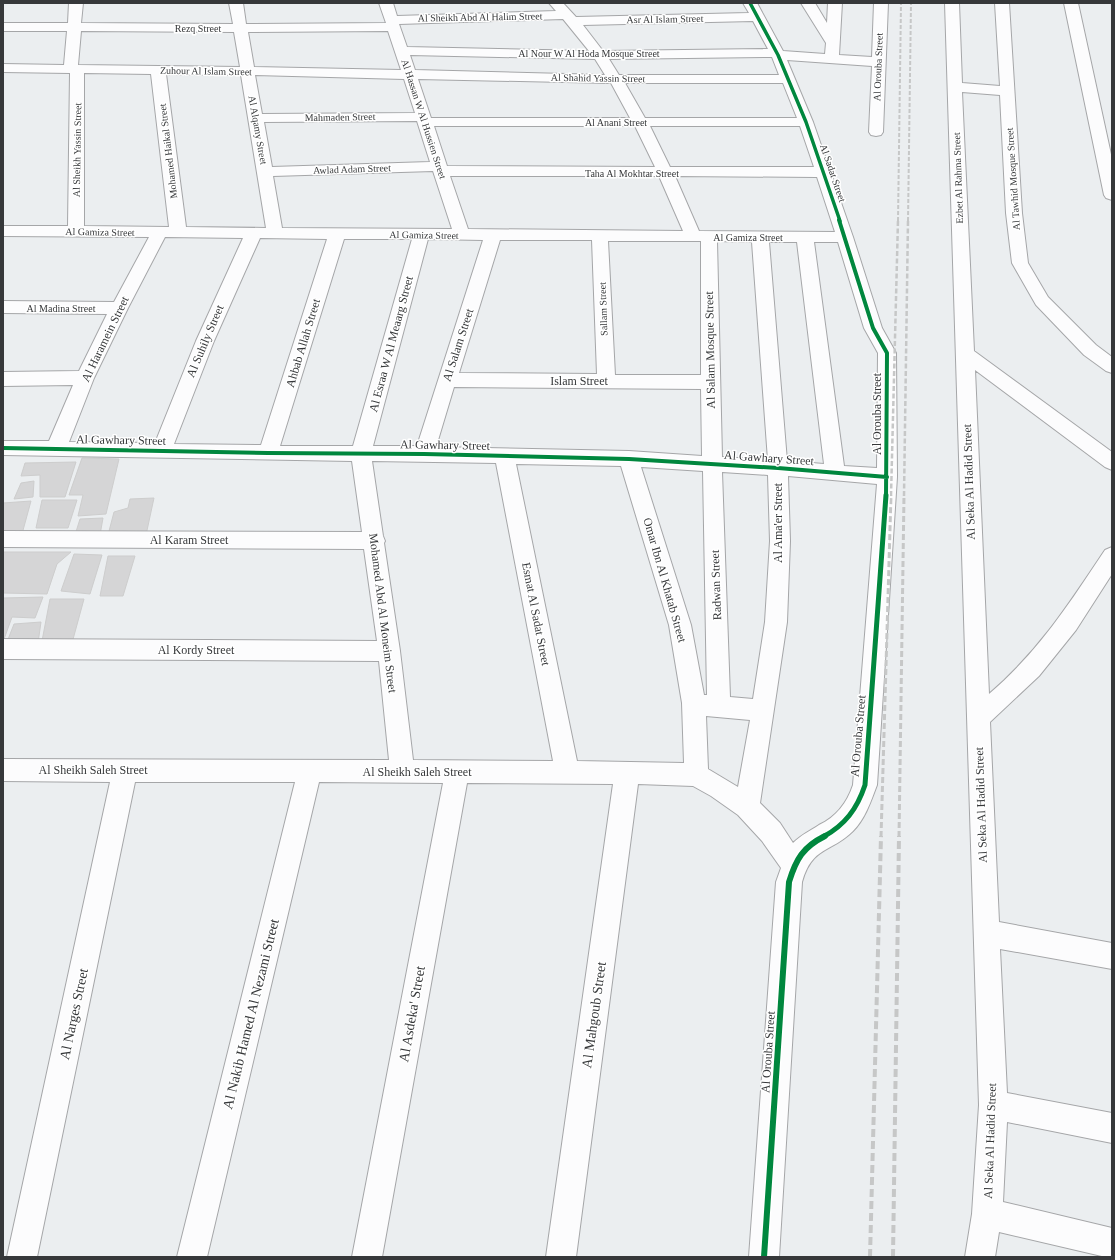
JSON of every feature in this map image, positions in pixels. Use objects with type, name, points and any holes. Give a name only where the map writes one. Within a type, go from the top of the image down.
[{"type":"street","name":"Al Sheikh Yassin Street","points":[[76,3],[74,69],[76,232]]},
{"type":"street","name":"Al Alqamy Street","points":[[236,3],[275,233]]},
{"type":"street","name":"Al Hassan W Al Hussien Street","points":[[386,3],[462,235]]},
{"type":"street","points":[[556,3],[571,18],[615,79],[641,122],[701,237]]},
{"type":"street","name":"Al Sadat Street","points":[[750,3],[777,54],[806,122],[845,237],[873,328],[887,353]]},
{"type":"street","points":[[808,3],[833,43]]},
{"type":"street","points":[[832,59],[835,3]]},
{"type":"street","name":"Al Orouba Street","points":[[876,132],[881,3]]},
{"type":"street","name":"Ezbet Al Rahma Street","points":[[952,3],[964,353]]},
{"type":"street","name":"Al Tawhid Mosque Street","points":[[1002,3],[1014,213],[1020,262],[1042,302],[1090,350],[1112,366]]},
{"type":"street","points":[[1071,3],[1112,195]]},
{"type":"street","name":"Asr Al Islam Street","points":[[571,18],[650,19],[757,17]]},
{"type":"street","name":"Al Sheikh Abd Al Halim Street","points":[[392,23],[571,18]]},
{"type":"street","points":[[650,19],[654,33]]},
{"type":"street","name":"Rezq Street","points":[[3,27],[240,28],[392,23]]},
{"type":"street","name":"Al Nour W Al Hoda Mosque Street","points":[[402,51],[599,55],[777,54],[878,62]]},
{"type":"street","name":"Zuhour Al Islam Street","points":[[3,68],[409,74]]},
{"type":"street","name":"Mohamed Haikal Street","points":[[158,70],[178,232]]},
{"type":"street","name":"Al Shahid Yassin Street","points":[[409,74],[615,79],[788,79]]},
{"type":"street","points":[[955,87],[1006,91]]},
{"type":"street","name":"Mahmaden Street","points":[[256,118],[424,119]]},
{"type":"street","name":"Al Anani Street","points":[[424,119],[641,122],[806,122]]},
{"type":"street","name":"Awlad Adam Street","points":[[265,172],[440,168]]},
{"type":"street","name":"Taha Al Mokhtar Street","points":[[440,168],[667,173],[823,172]]},
{"type":"street","name":"Al Gamiza Street","points":[[3,231],[845,237]]},
{"type":"street","name":"Al Haramein Street","points":[[56,449],[86,378],[119,308],[160,232]]},
{"type":"street","name":"Al Suhily Street","points":[[162,451],[193,367],[223,297],[254,233]]},
{"type":"street","name":"Ahbab Allah Street","points":[[268,453],[337,234]]},
{"type":"street","name":"Al Esraa W Al Meaarg Street","points":[[362,454],[421,235]]},
{"type":"street","name":"Al Salam Street","points":[[424,454],[493,235]]},
{"type":"street","name":"Sallam Street","points":[[600,236],[606,381]]},
{"type":"street","name":"Al Salam Mosque Street","points":[[701,237],[710,382],[713,464]]},
{"type":"street","name":"Al Ama'er Street","points":[[747,807],[776,622],[780,541],[778,468],[760,237]]},
{"type":"street","points":[[805,237],[835,473]]},
{"type":"street","name":"Al Madina Street","points":[[3,307],[119,308]]},
{"type":"street","name":"Al Orouba Street","points":[[764,1257],[789,882],[794,866],[803,851],[817,839],[833,832],[848,818],[859,803],[865,784],[886,477],[887,353]]},
{"type":"street","points":[[964,353],[1112,462]]},
{"type":"street","name":"Al Seka Al Hadid Street","points":[[964,353],[993,1105],[987,1214],[980,1257]]},
{"type":"street","points":[[3,379],[86,378]]},
{"type":"street","name":"Islam Street","points":[[447,380],[710,382]]},
{"type":"street","name":"Al Gawhary Street","points":[[3,448],[268,453],[504,455],[629,459],[778,468],[886,477]]},
{"type":"street","name":"Mohamed Abd Al Moneim Street","points":[[362,454],[390,651],[402,771]]},
{"type":"street","name":"Esmat Al Sadat Street","points":[[504,455],[567,772]]},
{"type":"street","name":"Omar Ibn Al Khatab Street","points":[[629,459],[680,625],[688,663],[694,704],[696,775]]},
{"type":"street","name":"Radwan Street","points":[[713,464],[719,706]]},
{"type":"street","name":"Al Karam Street","points":[[3,539],[375,541]]},
{"type":"street","points":[[978,718],[1039,661],[1063,629],[1112,556]]},
{"type":"street","name":"Al Kordy Street","points":[[3,649],[390,651]]},
{"type":"street","points":[[694,704],[763,711]]},
{"type":"street","name":"Al Sheikh Saleh Street","points":[[3,770],[567,772],[664,773],[696,775],[720,788],[747,807],[771,832],[794,866]]},
{"type":"street","name":"Al Narges Street","points":[[22,1257],[126,770]]},
{"type":"street","name":"Al Nakib Hamed Al Nezami Street","points":[[192,1257],[310,771]]},
{"type":"street","name":"Al Asdeka' Street","points":[[367,1257],[456,772]]},
{"type":"street","name":"Al Mahgoub Street","points":[[561,1257],[627,773]]},
{"type":"street","points":[[987,933],[1112,956]]},
{"type":"street","points":[[993,1105],[1112,1128]]},
{"type":"street","points":[[987,1214],[1112,1243]]},
{"type":"building","points":[[82,458],[119,459],[106,514],[78,516],[83,495],[69,495]]},
{"type":"building","points":[[76,462],[65,497],[40,497],[40,475],[21,476],[25,463]]},
{"type":"building","points":[[34,481],[33,497],[14,499],[21,483]]},
{"type":"building","points":[[154,498],[146,535],[108,535],[114,512],[128,508],[130,499]]},
{"type":"building","points":[[42,500],[77,500],[68,528],[36,528]]},
{"type":"building","points":[[31,501],[22,534],[3,534],[3,503]]},
{"type":"building","points":[[103,518],[100,535],[75,535],[80,519]]},
{"type":"building","points":[[3,552],[71,552],[57,564],[47,594],[3,593]]},
{"type":"building","points":[[74,554],[102,555],[90,594],[61,591]]},
{"type":"building","points":[[108,556],[135,556],[123,596],[100,596]]},
{"type":"building","points":[[43,597],[35,618],[12,617],[3,642],[3,598]]},
{"type":"building","points":[[50,599],[84,599],[72,643],[42,641]]},
{"type":"building","points":[[41,622],[38,643],[7,642],[14,624]]},
{"type":"railway","points":[[898,221],[901,3]]},
{"type":"railway","points":[[908,221],[911,3]]},
{"type":"railway","points":[[891,496],[898,220]]},
{"type":"railway","points":[[904,496],[908,220]]},
{"type":"railway","points":[[881,837],[891,495]]},
{"type":"railway","points":[[899,837],[904,495]]},
{"type":"railway","points":[[870,1257],[881,836]]},
{"type":"railway","points":[[893,1257],[899,836]]},
{"type":"cycle path","points":[[750,3],[778,55],[806,122],[845,237],[873,328],[887,353],[887,477],[865,785],[857,805],[844,823],[832,832],[813,842],[803,851],[794,866],[789,882],[764,1257]]},
{"type":"cycle path","points":[[3,448],[268,453],[424,454],[629,459],[778,468],[887,477]]}]
